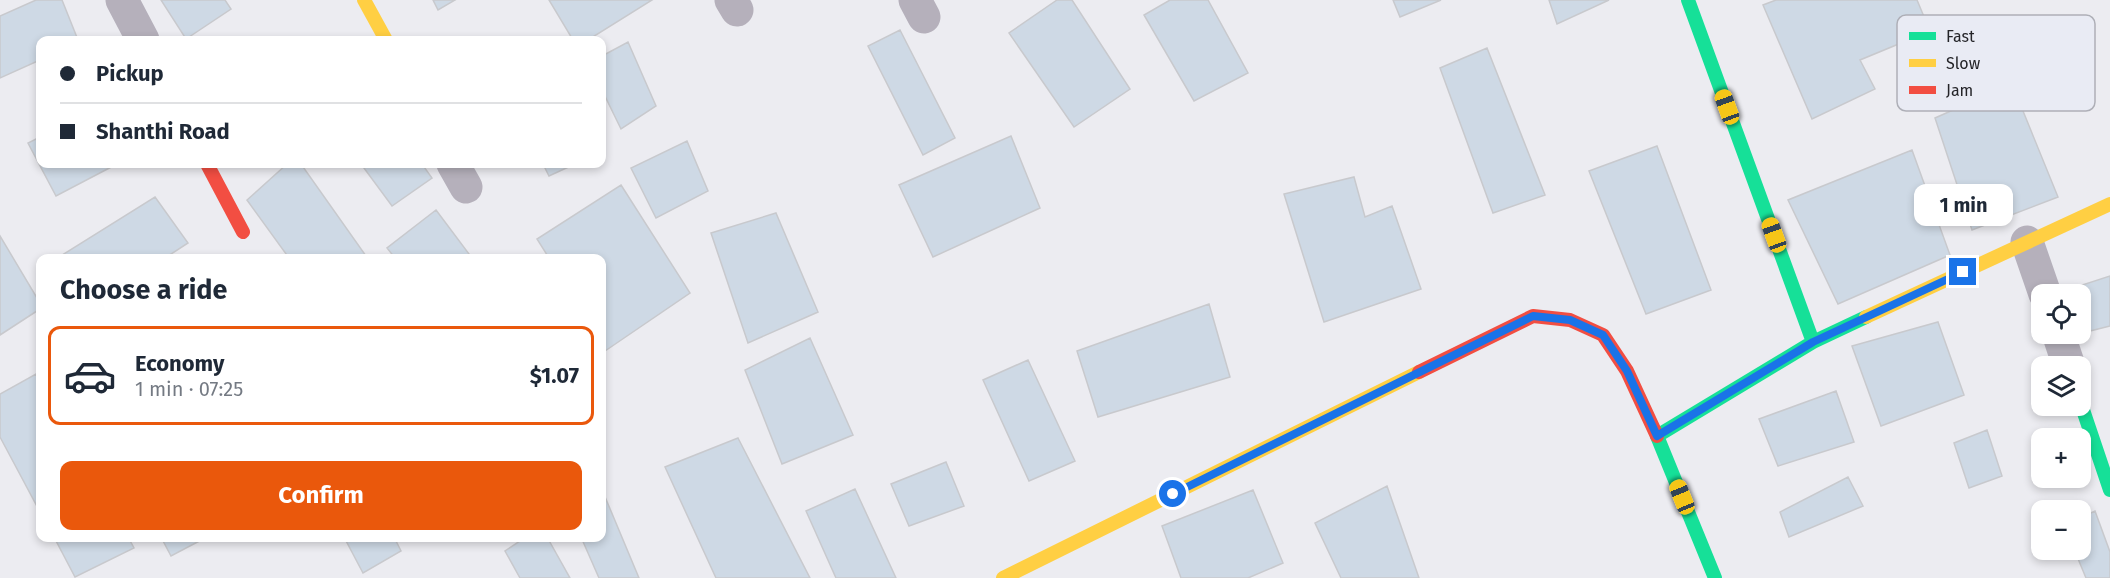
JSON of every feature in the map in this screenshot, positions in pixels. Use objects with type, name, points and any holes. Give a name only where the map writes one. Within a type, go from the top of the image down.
[{"type":"street","points":[[122,0],[141,36]]},
{"type":"street","points":[[364,0],[384,36]]},
{"type":"street","points":[[1688,0],[1813,342]]},
{"type":"street","points":[[209,168],[243,232]]},
{"type":"street","points":[[1657,436],[1813,342],[2110,204]]},
{"type":"street","points":[[2027,242],[2042,284]]},
{"type":"street","points":[[1003,578],[1533,316],[1570,320],[1603,335],[1627,371],[1657,436],[1715,578]]},
{"type":"street","points":[[2085,416],[2110,490]]},
{"type":"building","points":[[36,0],[62,0],[76,36],[36,36],[36,62],[0,78],[0,16]]},
{"type":"building","points":[[161,0],[225,0],[231,9],[190,36],[184,36]]},
{"type":"building","points":[[433,0],[455,0],[438,10]]},
{"type":"building","points":[[549,0],[652,0],[594,36],[571,36]]},
{"type":"building","points":[[1057,0],[1072,0],[1130,89],[1074,127],[1009,33]]},
{"type":"building","points":[[1170,0],[1208,0],[1248,73],[1194,101],[1144,15]]},
{"type":"building","points":[[1393,0],[1441,0],[1400,17]]},
{"type":"building","points":[[1549,0],[1609,0],[1557,24]]},
{"type":"building","points":[[1776,0],[1917,0],[1923,15],[1897,15],[1897,45],[1860,60],[1875,89],[1812,119],[1763,5]]},
{"type":"building","points":[[900,30],[955,138],[923,155],[868,46]]},
{"type":"building","points":[[628,42],[656,106],[621,129],[606,98],[606,54]]},
{"type":"building","points":[[1487,48],[1545,195],[1493,213],[1440,68]]},
{"type":"building","points":[[1951,111],[2023,111],[2058,197],[1972,230],[1935,118]]},
{"type":"building","points":[[1011,136],[1040,208],[933,257],[899,185]]},
{"type":"building","points":[[36,139],[36,158],[28,143]]},
{"type":"building","points":[[687,141],[708,191],[656,218],[631,168]]},
{"type":"building","points":[[1657,146],[1711,290],[1646,314],[1589,171]]},
{"type":"building","points":[[1912,150],[1950,255],[1838,304],[1788,200]]},
{"type":"building","points":[[41,168],[109,168],[56,196]]},
{"type":"building","points":[[283,168],[304,168],[365,254],[286,254],[247,200]]},
{"type":"building","points":[[364,168],[425,168],[432,178],[392,206]]},
{"type":"building","points":[[545,168],[566,168],[549,176]]},
{"type":"building","points":[[1354,177],[1365,217],[1392,206],[1421,289],[1324,322],[1284,194]]},
{"type":"building","points":[[621,185],[690,293],[606,350],[606,254],[546,254],[537,239]]},
{"type":"building","points":[[155,197],[188,243],[171,254],[64,254]]},
{"type":"building","points":[[436,210],[469,254],[392,254],[387,248]]},
{"type":"building","points":[[776,213],[818,312],[748,343],[711,233]]},
{"type":"building","points":[[0,236],[36,296],[36,312],[0,335]]},
{"type":"building","points":[[2110,276],[2110,326],[2091,331],[2091,284],[2085,284]]},
{"type":"building","points":[[1209,304],[1230,377],[1098,417],[1077,351]]},
{"type":"building","points":[[1938,322],[1964,395],[1881,426],[1852,346]]},
{"type":"building","points":[[810,338],[853,435],[782,464],[745,370]]},
{"type":"building","points":[[1028,360],[1075,461],[1029,481],[983,380]]},
{"type":"building","points":[[36,374],[36,504],[0,437],[0,394]]},
{"type":"building","points":[[1836,391],[1854,442],[1778,466],[1759,419]]},
{"type":"building","points":[[1987,430],[2002,476],[1969,488],[1954,443]]},
{"type":"building","points":[[738,438],[810,578],[716,578],[665,467]]},
{"type":"building","points":[[946,462],[964,506],[909,526],[891,484]]},
{"type":"building","points":[[1848,477],[1863,506],[1789,537],[1780,512]]},
{"type":"building","points":[[1387,486],[1419,578],[1341,578],[1315,523]]},
{"type":"building","points":[[855,489],[896,578],[836,578],[806,511]]},
{"type":"building","points":[[1253,490],[1283,563],[1248,578],[1181,578],[1162,526]]},
{"type":"building","points":[[606,499],[639,578],[599,578],[583,542],[606,542]]},
{"type":"building","points":[[2095,511],[2110,552],[2110,578],[2086,578],[2079,560],[2091,560],[2091,513]]},
{"type":"building","points":[[57,542],[131,542],[134,548],[75,577]]},
{"type":"building","points":[[164,542],[198,542],[171,556]]},
{"type":"building","points":[[347,542],[396,542],[401,551],[363,573]]},
{"type":"building","points":[[518,542],[550,542],[570,578],[520,578],[505,551]]},
{"type":"traffic: fast","points":[[1688,0],[1813,342]]},
{"type":"traffic: fast","points":[[1715,578],[1657,436],[1813,342],[1866,317]]},
{"type":"traffic: fast","points":[[2085,416],[2110,490]]},
{"type":"traffic: slow","points":[[364,0],[384,36]]},
{"type":"traffic: slow","points":[[1866,317],[2110,204]]},
{"type":"traffic: slow","points":[[1003,578],[1419,372]]},
{"type":"traffic: jam","points":[[209,168],[243,232]]},
{"type":"traffic: jam","points":[[1419,372],[1533,316],[1570,320],[1603,335],[1627,371],[1657,436]]},
{"type":"route","points":[[1173,494],[1533,316],[1570,320],[1603,335],[1627,371],[1657,436],[1813,342],[1963,272]]}]
